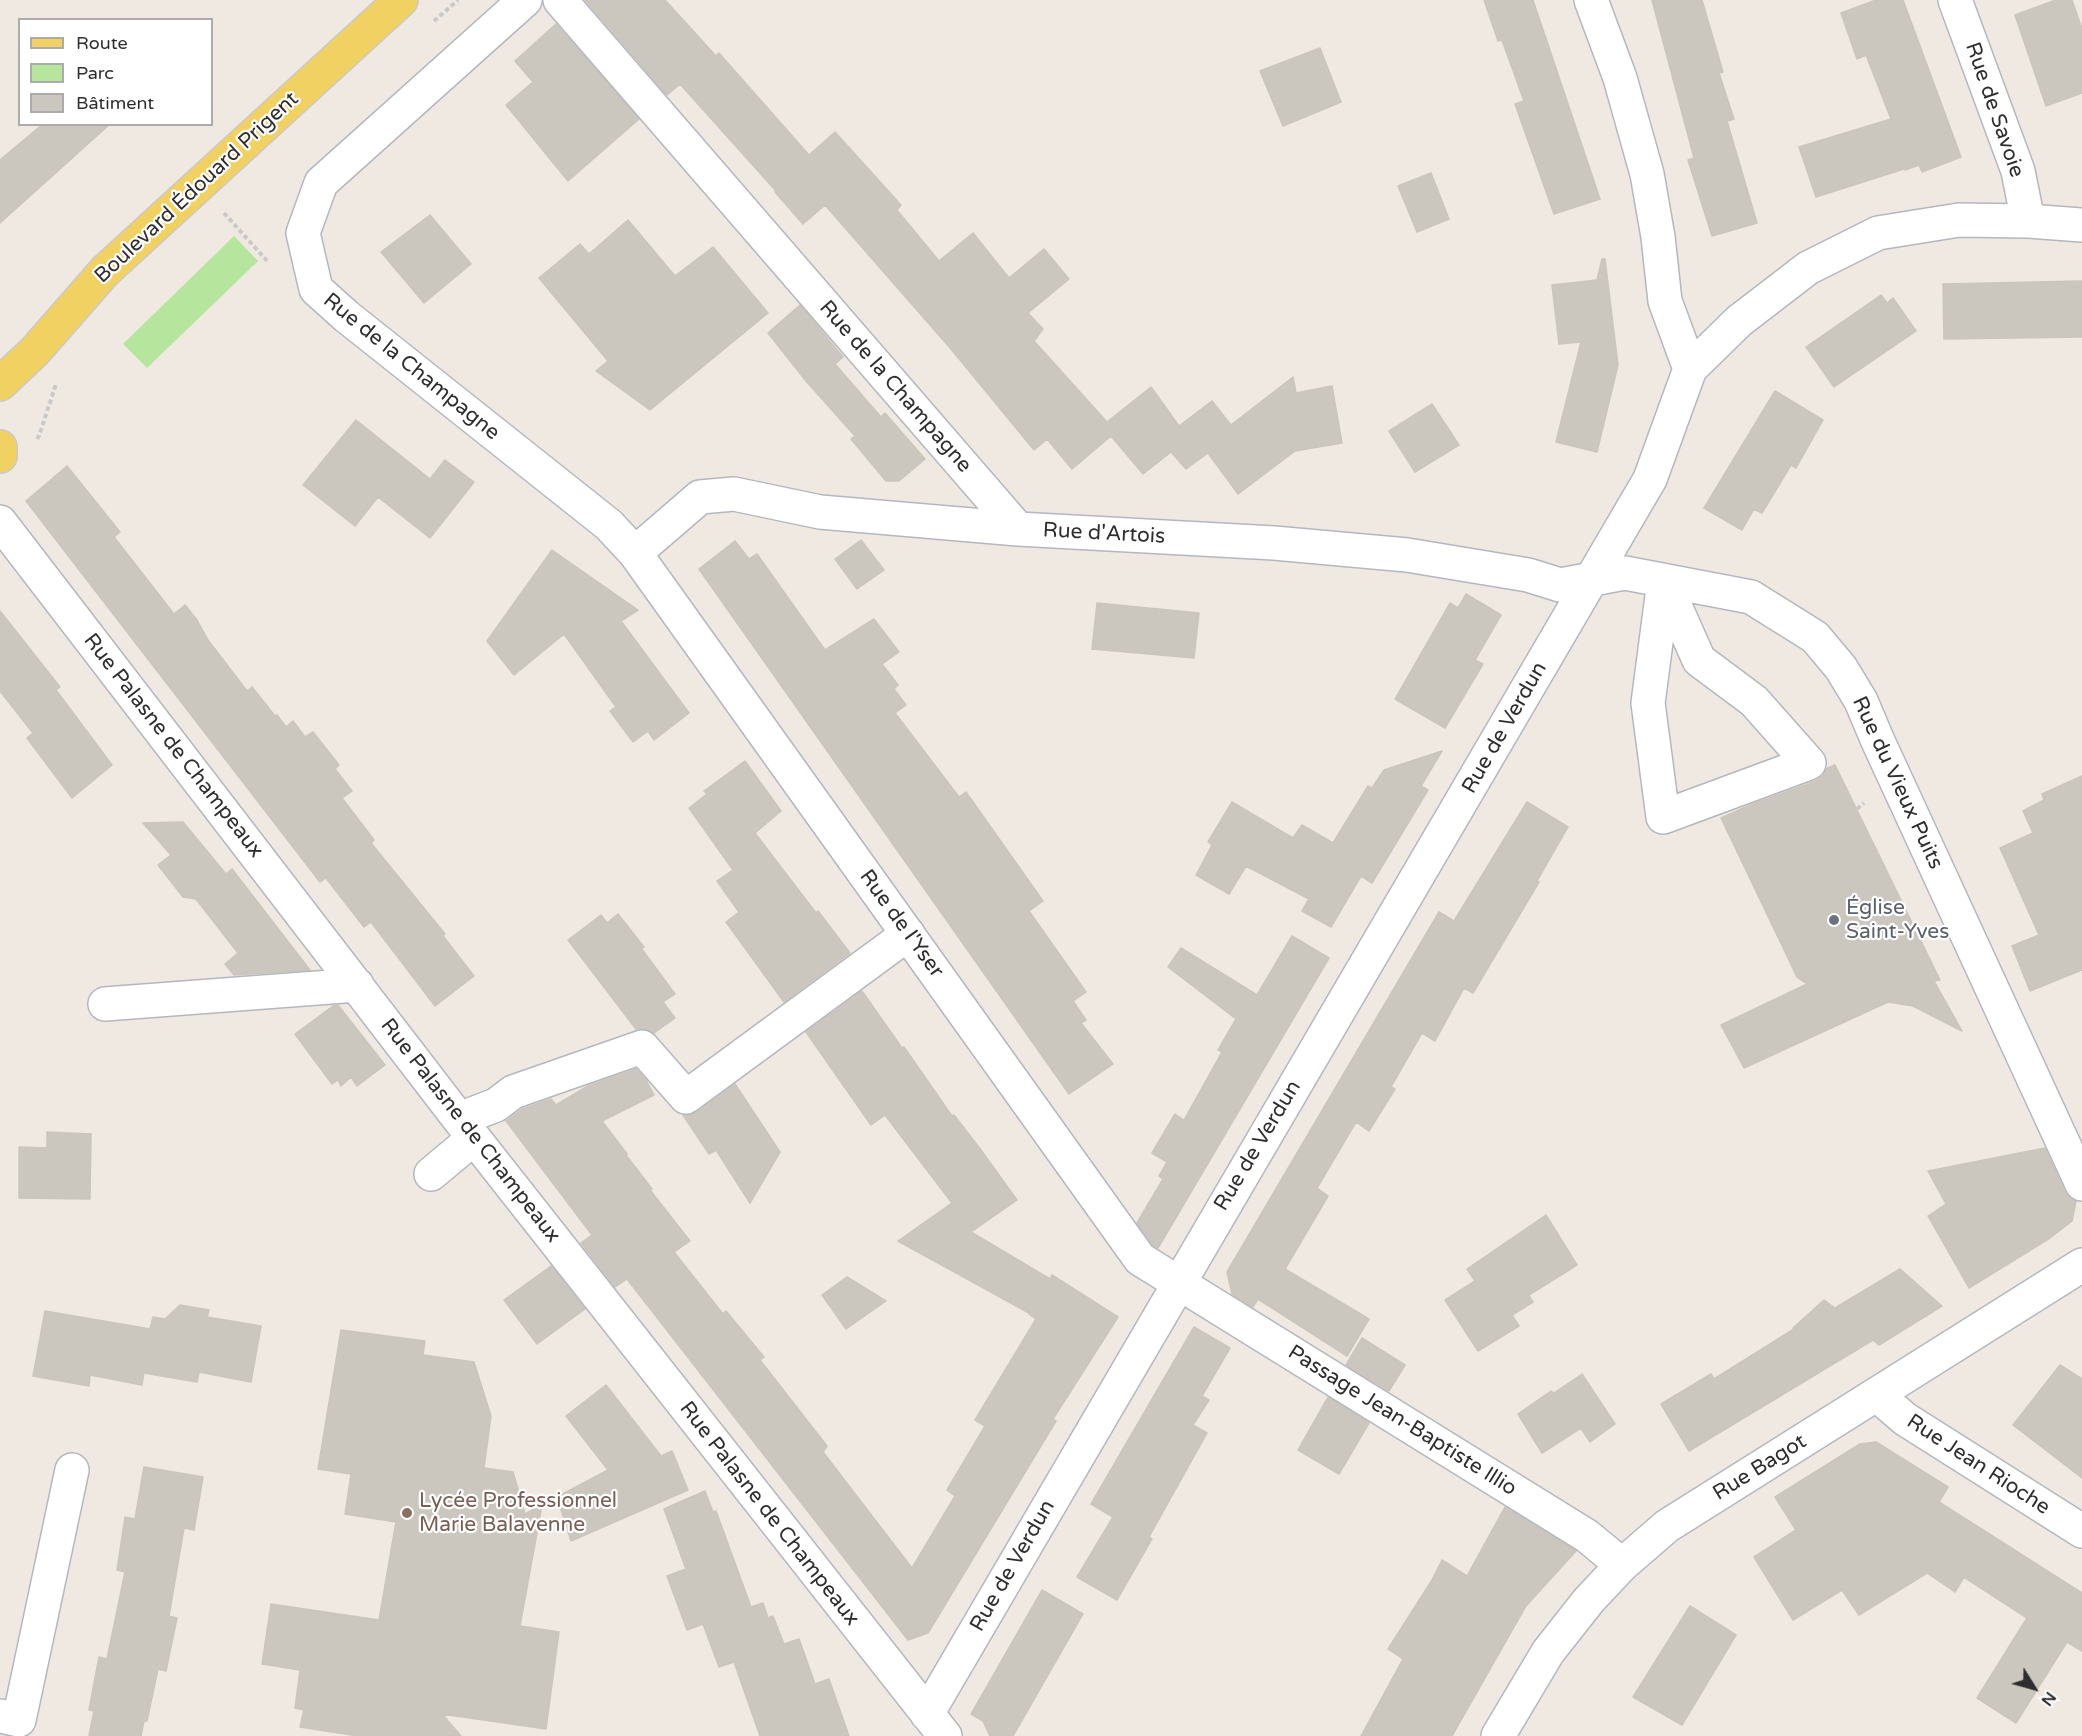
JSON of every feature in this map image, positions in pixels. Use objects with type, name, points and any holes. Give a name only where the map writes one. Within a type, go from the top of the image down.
[{"type":"main road","name":"Boulevard Édouard Prigent","points":[[0,384],[35,351],[105,271],[401,0]]},
{"type":"main road","points":[[0,447],[0,456]]},
{"type":"street","name":"Rue de la Champagne","points":[[525,0],[321,183],[303,233],[316,289],[346,316],[609,525],[635,553]]},
{"type":"street","name":"Rue de la Champagne","points":[[560,0],[1018,529]]},
{"type":"street","points":[[1591,0],[1620,78],[1647,174],[1658,237],[1665,301],[1690,369],[1739,321],[1808,268],[1878,233],[1959,220],[2028,221],[2082,225]]},
{"type":"street","name":"Rue de Savoie","points":[[1955,0],[2018,171],[2028,221]]},
{"type":"street","name":"Rue de Verdun","points":[[936,1725],[1178,1282],[1650,479],[1690,369]]},
{"type":"street","name":"Rue d'Artois","points":[[635,553],[700,497],[734,494],[820,512],[1018,529],[1296,545],[1407,555],[1528,575],[1560,585],[1591,579]]},
{"type":"street","name":"Rue Palasne de Champeaux","points":[[0,522],[467,1128],[936,1725]]},
{"type":"street","name":"Rue de l'Yser","points":[[635,553],[1140,1259],[1178,1282]]},
{"type":"street","name":"Rue du Vieux Puits","points":[[1591,579],[1625,573],[1751,597],[1828,639],[1841,668],[1882,731],[2082,1184]]},
{"type":"street","points":[[1664,580],[1699,660],[1754,701],[1809,763],[1663,817],[1648,704],[1664,580]]},
{"type":"street","points":[[431,1174],[467,1128],[513,1092],[642,1047],[686,1097],[909,934]]},
{"type":"street","points":[[105,1004],[357,985]]},
{"type":"street","name":"Rue Bagot","points":[[1498,1736],[1548,1652],[1589,1600],[1622,1565],[1667,1527],[2082,1265]]},
{"type":"street","name":"Passage Jean-Baptiste Illio","points":[[1178,1282],[1587,1536],[1622,1565]]},
{"type":"street","name":"Rue Jean Rioche","points":[[1877,1395],[1905,1419],[2082,1531]]},
{"type":"street","points":[[0,1716],[19,1720],[72,1470]]},
{"type":"path","points":[[1857,809],[1864,803]]},
{"type":"green space","points":[[234,236],[258,261],[147,368],[123,344]]},
{"type":"building","points":[[585,0],[665,0],[716,56],[719,53],[809,155],[835,132],[901,205],[897,210],[939,261],[973,233],[1009,278],[1044,249],[1069,279],[1028,313],[1043,329],[1034,341],[1107,422],[1151,387],[1179,426],[1212,401],[1231,425],[1293,377],[1296,393],[1332,386],[1342,443],[1295,451],[1238,494],[1208,453],[1186,469],[1171,452],[1143,474],[1111,436],[1072,469],[1047,439],[1034,450],[951,349],[825,205],[803,224],[680,84],[667,95]]},
{"type":"building","points":[[1484,0],[1533,0],[1600,199],[1554,214],[1515,104],[1524,101],[1502,40],[1498,41]]},
{"type":"building","points":[[1652,0],[1702,0],[1723,72],[1719,73],[1734,119],[1727,121],[1757,223],[1712,236],[1688,160],[1694,158]]},
{"type":"building","points":[[1876,0],[1903,0],[1961,157],[1922,172],[1919,165],[1816,197],[1799,147],[1891,119],[1866,55],[1857,59],[1841,13]]},
{"type":"building","points":[[2056,0],[2072,0],[2082,29],[2082,93],[2046,106],[2015,15]]},
{"type":"building","points":[[556,24],[639,119],[568,181],[506,105],[533,82],[515,61]]},
{"type":"building","points":[[1320,48],[1341,102],[1283,126],[1260,71]]},
{"type":"building","points":[[41,126],[108,126],[0,223],[0,160]]},
{"type":"building","points":[[1431,173],[1449,219],[1417,232],[1398,186]]},
{"type":"building","points":[[430,215],[471,264],[424,303],[381,252]]},
{"type":"building","points":[[628,220],[675,276],[713,247],[768,313],[650,410],[596,371],[608,361],[539,278],[580,244],[589,254]]},
{"type":"building","points":[[1602,259],[1605,259],[1618,365],[1597,452],[1556,442],[1581,342],[1559,344],[1552,285],[1597,280]]},
{"type":"building","points":[[2082,281],[2082,337],[1944,339],[1943,284]]},
{"type":"building","points":[[1881,295],[1887,303],[1893,298],[1916,331],[1834,387],[1806,347]]},
{"type":"building","points":[[800,305],[843,357],[835,364],[881,417],[885,413],[925,459],[899,481],[886,481],[851,439],[855,436],[806,381],[768,333]]},
{"type":"building","points":[[1775,391],[1823,420],[1796,468],[1791,465],[1762,513],[1754,509],[1742,530],[1704,508]]},
{"type":"building","points":[[1432,404],[1459,445],[1415,472],[1389,431]]},
{"type":"building","points":[[356,420],[430,479],[445,460],[474,482],[430,538],[378,497],[355,526],[303,485]]},
{"type":"building","points":[[67,466],[120,532],[114,537],[174,614],[185,605],[208,640],[247,691],[252,687],[286,727],[293,721],[305,737],[313,732],[339,765],[335,769],[352,791],[342,798],[374,840],[371,843],[445,934],[443,936],[474,976],[435,1006],[371,922],[364,927],[326,878],[320,882],[26,501]]},
{"type":"building","points":[[861,540],[884,570],[857,589],[835,559]]},
{"type":"building","points":[[735,541],[749,559],[757,554],[825,650],[874,619],[899,652],[882,664],[898,685],[894,689],[906,705],[895,713],[959,797],[966,792],[1043,901],[1029,911],[1086,992],[1073,1001],[1086,1020],[1081,1023],[1113,1064],[1069,1094],[699,569]]},
{"type":"building","points":[[552,550],[638,610],[621,621],[689,713],[654,740],[648,731],[633,742],[610,711],[616,707],[564,634],[514,675],[487,641]]},
{"type":"building","points":[[1466,594],[1501,615],[1475,660],[1483,664],[1445,728],[1395,699],[1450,603],[1458,608]]},
{"type":"building","points":[[1097,603],[1199,613],[1194,658],[1092,649]]},
{"type":"building","points":[[0,611],[60,687],[56,690],[112,765],[72,798],[27,738],[33,733],[0,691]]},
{"type":"building","points":[[1442,751],[1421,786],[1428,790],[1372,883],[1361,876],[1331,927],[1302,911],[1309,899],[1246,866],[1229,894],[1196,875],[1212,845],[1208,842],[1232,802],[1293,838],[1302,825],[1333,843],[1368,786],[1372,788],[1384,770]]},
{"type":"building","points":[[745,761],[781,811],[755,833],[816,913],[818,911],[850,953],[784,1002],[726,922],[739,912],[717,881],[733,870],[689,808],[707,794],[704,791]]},
{"type":"building","name":"Église Saint-Yves","points":[[1835,765],[1940,980],[1934,981],[1962,1031],[1913,1006],[1888,1002],[1744,1068],[1721,1025],[1807,984],[1797,977],[1721,818],[1816,781],[1823,776],[1826,769]]},
{"type":"building","points":[[2082,776],[2082,970],[2030,991],[2012,946],[2039,935],[2000,848],[2033,833],[2023,811],[2044,800],[2042,794]]},
{"type":"building","points":[[1527,802],[1568,827],[1537,881],[1539,882],[1473,993],[1464,988],[1435,1041],[1422,1033],[1391,1087],[1395,1089],[1369,1131],[1356,1122],[1317,1188],[1328,1196],[1285,1269],[1369,1319],[1347,1356],[1258,1299],[1253,1307],[1232,1294],[1227,1272],[1439,912],[1454,921]]},
{"type":"building","points":[[183,822],[226,874],[232,869],[310,970],[234,975],[225,964],[238,953],[196,899],[183,897],[158,865],[171,855],[143,823]]},
{"type":"building","points":[[618,914],[644,947],[641,948],[675,994],[663,1002],[675,1018],[654,1033],[646,1029],[636,1029],[568,940],[601,915],[607,923]]},
{"type":"building","points":[[1292,936],[1329,958],[1158,1248],[1153,1245],[1137,1223],[1163,1179],[1159,1176],[1167,1162],[1152,1153],[1175,1114],[1184,1120],[1222,1052],[1218,1050],[1236,1019],[1168,967],[1181,948],[1257,995]]},
{"type":"building","points":[[862,991],[952,1116],[954,1115],[1017,1200],[971,1232],[1050,1279],[1052,1275],[1118,1317],[1053,1419],[1056,1421],[928,1633],[908,1640],[627,1279],[615,1287],[581,1243],[592,1235],[506,1121],[522,1109],[551,1099],[556,1105],[588,1086],[636,1069],[646,1080],[654,1095],[602,1121],[652,1189],[650,1190],[690,1241],[674,1252],[723,1314],[726,1311],[764,1357],[760,1360],[827,1446],[823,1452],[912,1568],[955,1496],[947,1490],[985,1426],[975,1420],[1036,1319],[898,1241],[952,1203],[885,1115],[871,1125],[806,1032]]},
{"type":"building","points":[[338,1005],[385,1065],[357,1086],[351,1077],[341,1086],[338,1080],[332,1084],[295,1034],[333,1006]]},
{"type":"building","points":[[735,1084],[780,1152],[750,1203],[716,1150],[709,1154],[683,1115],[697,1112]]},
{"type":"building","points":[[47,1132],[91,1134],[90,1199],[19,1198],[19,1147],[47,1148]]},
{"type":"building","points":[[2045,1148],[2065,1192],[2076,1201],[2072,1221],[2050,1238],[1969,1288],[1928,1216],[1946,1204],[1928,1171]]},
{"type":"building","points":[[1546,1215],[1577,1265],[1529,1295],[1533,1302],[1512,1315],[1519,1326],[1478,1351],[1445,1300],[1475,1281],[1467,1269]]},
{"type":"building","points":[[551,1266],[585,1309],[537,1344],[504,1300]]},
{"type":"building","points":[[1900,1269],[1942,1306],[1879,1345],[1873,1340],[1689,1451],[1661,1404],[1711,1374],[1714,1379],[1794,1329],[1824,1300],[1835,1308]]},
{"type":"building","points":[[847,1277],[886,1301],[846,1329],[822,1295]]},
{"type":"building","points":[[180,1305],[209,1310],[207,1317],[261,1326],[251,1382],[199,1372],[197,1382],[144,1373],[142,1385],[90,1375],[89,1386],[33,1376],[45,1311],[150,1329],[153,1317],[165,1319]]},
{"type":"building","points":[[1194,1327],[1230,1348],[1202,1396],[1209,1400],[1193,1425],[1207,1433],[1149,1537],[1152,1539],[1117,1600],[1077,1577],[1113,1517],[1091,1504]]},
{"type":"building","points":[[341,1330],[425,1341],[423,1355],[474,1362],[491,1416],[484,1468],[513,1472],[525,1514],[542,1505],[520,1626],[559,1632],[546,1729],[442,1714],[461,1736],[358,1736],[300,1727],[304,1710],[295,1708],[300,1670],[262,1664],[271,1604],[379,1620],[396,1522],[345,1514],[351,1474],[318,1469]]},
{"type":"building","points":[[1362,1338],[1405,1365],[1389,1391],[1346,1365]]},
{"type":"building","points":[[2060,1365],[2082,1379],[2082,1478],[2013,1425]]},
{"type":"building","points":[[1582,1374],[1615,1424],[1590,1442],[1581,1428],[1542,1453],[1518,1414],[1551,1391],[1554,1393]]},
{"type":"building","points":[[606,1385],[661,1456],[672,1451],[688,1490],[571,1541],[557,1497],[608,1470],[566,1416]]},
{"type":"building","points":[[1328,1397],[1369,1423],[1339,1474],[1298,1450]]},
{"type":"building","points":[[1876,1442],[1948,1487],[1939,1502],[2082,1593],[2082,1651],[2067,1642],[2016,1723],[1977,1698],[2027,1618],[1964,1577],[1955,1592],[1927,1573],[1859,1615],[1842,1590],[1793,1620],[1754,1557],[1796,1530],[1775,1497],[1860,1444]]},
{"type":"building","points":[[144,1467],[203,1477],[194,1530],[184,1528],[169,1616],[177,1618],[166,1671],[158,1669],[147,1721],[144,1721],[141,1736],[89,1736],[94,1711],[89,1710],[99,1657],[107,1659],[125,1572],[117,1570],[125,1517],[135,1519]]},
{"type":"building","points":[[705,1491],[713,1512],[716,1511],[751,1607],[763,1603],[768,1618],[773,1616],[784,1644],[799,1639],[815,1684],[829,1679],[849,1736],[760,1736],[734,1662],[719,1667],[703,1624],[687,1630],[667,1576],[686,1569],[664,1509]]},
{"type":"building","points":[[1505,1507],[1576,1551],[1526,1606],[1452,1736],[1361,1736],[1403,1659],[1388,1649],[1432,1580],[1442,1560],[1467,1576]]},
{"type":"building","points":[[1042,1590],[1083,1614],[1013,1736],[990,1736],[983,1721],[971,1714]]},
{"type":"building","points":[[1690,1606],[1736,1635],[1682,1725],[1633,1697]]},
{"type":"place","name":"Église Saint-Yves","points":[[1834,920]]},
{"type":"place","name":"Lycée Professionnel Marie Balavenne","points":[[407,1513]]}]
